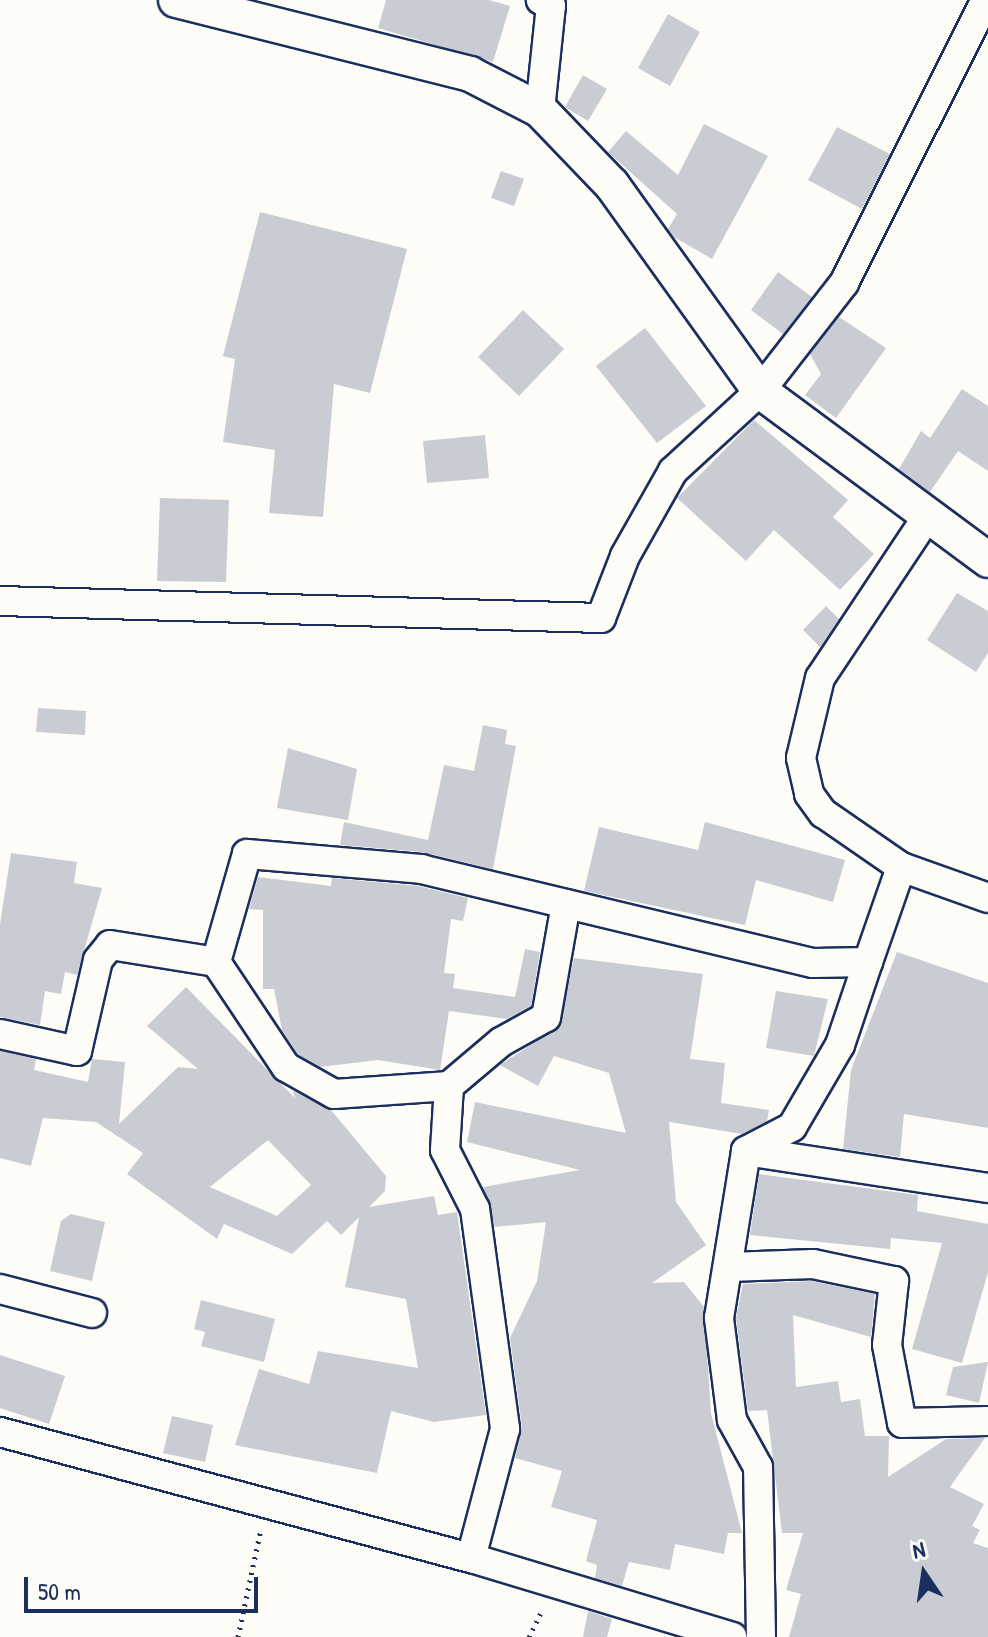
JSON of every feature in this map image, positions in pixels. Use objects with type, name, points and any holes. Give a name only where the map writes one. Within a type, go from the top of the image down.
[{"type":"street","points":[[176,0],[470,74],[540,110],[612,185],[760,391],[988,560]]},
{"type":"street","points":[[540,110],[551,6],[541,0]]},
{"type":"street","points":[[0,601],[601,618],[625,556],[673,471],[760,391],[844,283],[986,0]]},
{"type":"street","points":[[927,517],[820,678],[801,758],[809,794],[823,813],[901,867],[988,898]]},
{"type":"street","points":[[216,962],[247,854],[421,869],[813,963],[868,962]]},
{"type":"street","points":[[746,1151],[792,1127],[840,1045],[901,867]]},
{"type":"street","points":[[0,1034],[77,1051],[98,960],[110,945],[216,962],[286,1067],[334,1094],[449,1086],[501,1042],[546,1017],[566,904]]},
{"type":"street","points":[[449,1086],[445,1150],[475,1209],[505,1429],[471,1558]]},
{"type":"street","points":[[746,1151],[988,1188]]},
{"type":"street","points":[[746,1151],[719,1318],[732,1420],[758,1467],[761,1637]]},
{"type":"street","points":[[729,1267],[813,1264],[894,1281],[887,1345],[902,1423],[988,1421]]},
{"type":"street","points":[[0,1289],[92,1313]]},
{"type":"street","points":[[0,1432],[266,1509],[471,1558],[732,1637]]},
{"type":"path","points":[[238,1637],[266,1509]]},
{"type":"building","points":[[386,0],[489,0],[510,6],[493,62],[378,28]]},
{"type":"building","points":[[668,14],[700,32],[670,86],[638,68]]},
{"type":"building","points":[[583,75],[607,89],[588,121],[565,107]]},
{"type":"building","points":[[704,124],[768,156],[712,259],[674,237],[668,229],[677,214],[608,152],[626,131],[678,175]]},
{"type":"building","points":[[837,127],[890,154],[862,209],[808,180]]},
{"type":"building","points":[[501,171],[524,179],[514,206],[491,198]]},
{"type":"building","points":[[260,212],[407,249],[370,393],[334,384],[323,517],[269,513],[275,450],[223,442],[235,359],[223,356]]},
{"type":"building","points":[[778,272],[812,297],[783,334],[751,310]]},
{"type":"building","points":[[523,310],[564,349],[519,396],[478,357]]},
{"type":"building","points":[[839,317],[886,348],[836,418],[805,395],[821,374],[810,354]]},
{"type":"building","points":[[645,328],[706,406],[657,443],[596,366]]},
{"type":"building","points":[[962,389],[988,406],[988,471],[958,451],[930,492],[899,469],[921,431],[930,438]]},
{"type":"building","points":[[754,420],[848,500],[833,517],[874,554],[840,590],[774,530],[746,561],[677,498]]},
{"type":"building","points":[[485,435],[489,478],[427,483],[423,441]]},
{"type":"building","points":[[160,498],[229,500],[226,582],[157,581]]},
{"type":"building","points":[[957,593],[988,611],[988,653],[976,672],[927,640]]},
{"type":"building","points":[[826,606],[839,619],[820,647],[803,630]]},
{"type":"building","points":[[38,708],[86,711],[85,735],[36,732]]},
{"type":"building","points":[[483,725],[507,730],[505,744],[516,746],[493,869],[422,852],[340,845],[344,822],[428,840],[444,765],[474,771]]},
{"type":"building","points":[[288,748],[357,769],[348,820],[277,808]]},
{"type":"building","points":[[705,822],[845,860],[833,902],[756,880],[745,925],[584,891],[599,827],[698,850]]},
{"type":"building","points":[[11,853],[77,862],[74,883],[102,888],[77,975],[65,972],[61,994],[45,991],[40,1025],[0,1017],[0,924]]},
{"type":"building","points":[[258,877],[331,886],[332,878],[418,886],[468,898],[463,921],[451,919],[444,973],[455,974],[453,988],[515,997],[525,949],[540,952],[531,1006],[507,1019],[449,1011],[440,1070],[378,1060],[320,1067],[298,1054],[282,1030],[274,989],[263,989],[263,910],[249,909]]},
{"type":"building","points":[[897,952],[988,983],[988,1128],[904,1114],[900,1157],[843,1149],[851,1070]]},
{"type":"building","points":[[574,958],[703,974],[690,1059],[725,1063],[721,1103],[769,1110],[767,1121],[742,1134],[669,1122],[676,1202],[706,1245],[652,1283],[684,1282],[704,1307],[711,1413],[742,1533],[728,1533],[724,1554],[675,1544],[670,1570],[629,1562],[622,1586],[595,1578],[597,1565],[586,1561],[597,1520],[551,1507],[562,1471],[515,1458],[522,1427],[510,1338],[537,1281],[546,1222],[495,1227],[483,1187],[580,1170],[467,1142],[475,1102],[626,1133],[609,1073],[554,1056],[538,1086],[500,1065],[560,1026]]},
{"type":"building","points":[[186,987],[295,1098],[293,1091],[331,1110],[386,1176],[385,1191],[369,1207],[434,1196],[438,1215],[457,1212],[486,1415],[434,1422],[391,1411],[377,1473],[235,1445],[259,1369],[309,1384],[318,1351],[418,1368],[406,1299],[345,1287],[359,1217],[341,1235],[327,1221],[292,1254],[224,1224],[217,1239],[127,1174],[143,1153],[96,1122],[43,1118],[31,1166],[0,1158],[0,1051],[36,1059],[34,1070],[88,1082],[92,1059],[125,1062],[119,1124],[178,1067],[198,1069],[147,1026]],"holes":[[[268,1140],[311,1185],[277,1216],[210,1187]]]},
{"type":"building","points":[[776,991],[828,999],[814,1056],[766,1048]]},
{"type":"building","points":[[759,1174],[918,1195],[917,1211],[988,1224],[988,1272],[962,1363],[912,1349],[942,1243],[891,1238],[890,1249],[750,1235]]},
{"type":"building","points":[[71,1214],[105,1222],[92,1281],[50,1271],[61,1221]]},
{"type":"building","points":[[812,1281],[875,1294],[871,1337],[793,1315],[796,1387],[838,1381],[841,1402],[860,1399],[865,1436],[889,1436],[888,1477],[946,1439],[985,1438],[950,1487],[984,1504],[972,1526],[980,1530],[973,1543],[988,1548],[988,1637],[789,1637],[801,1594],[786,1590],[803,1533],[782,1533],[767,1410],[748,1411],[736,1318],[743,1284]]},
{"type":"building","points":[[201,1300],[275,1319],[264,1362],[201,1346],[205,1332],[194,1329]]},
{"type":"building","points":[[0,1355],[65,1376],[49,1424],[0,1408]]},
{"type":"building","points":[[988,1362],[979,1403],[946,1395],[953,1367]]},
{"type":"building","points":[[172,1416],[213,1425],[205,1462],[163,1453]]},
{"type":"building","points":[[588,1611],[612,1619],[607,1637],[583,1637]]}]
